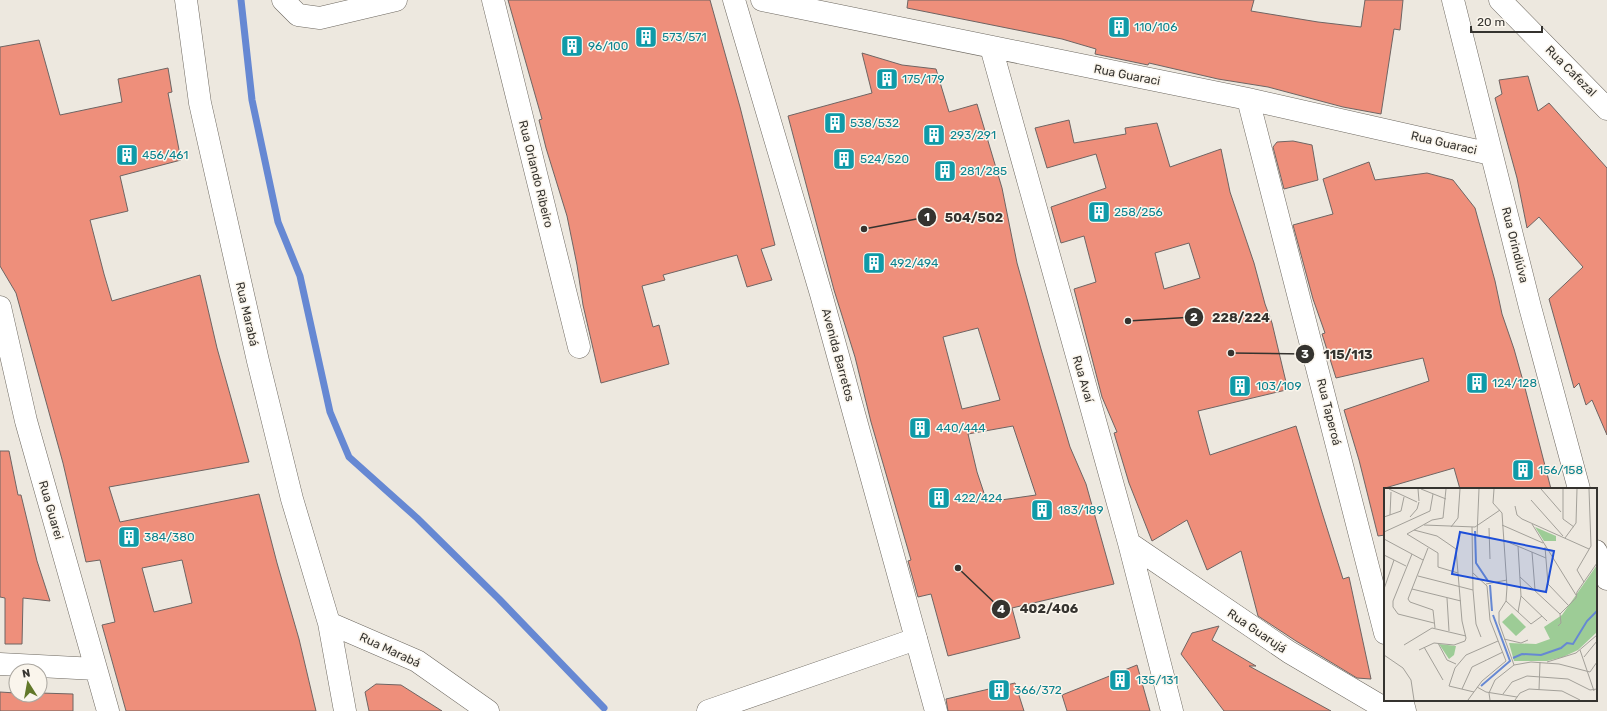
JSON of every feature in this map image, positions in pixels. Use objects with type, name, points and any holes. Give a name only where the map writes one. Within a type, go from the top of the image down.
[{"type":"street","name":"Rua Marabá","points":[[186,0],[200,103],[258,361],[292,499],[329,623],[345,711]]},
{"type":"street","points":[[283,0],[298,15],[320,18],[396,0]]},
{"type":"street","name":"Rua Orlando Ribeiro","points":[[493,0],[579,347]]},
{"type":"street","name":"Avenida Barretos","points":[[734,0],[821,294],[936,711]]},
{"type":"street","name":"Rua Guaraci","points":[[762,0],[1248,99],[1492,154]]},
{"type":"street","name":"Rua Orindiúva","points":[[1453,0],[1579,488]]},
{"type":"street","name":"Rua Cafezal","points":[[1500,0],[1607,109]]},
{"type":"street","name":"Rua Avaí","points":[[991,47],[1129,544],[1172,711]]},
{"type":"street","name":"Rua Taperoá","points":[[1248,99],[1384,629]]},
{"type":"street","name":"Rua Guarei","points":[[0,307],[26,421],[108,711]]},
{"type":"street","name":"Rua Guarujá","points":[[1129,544],[1289,652],[1389,711]]},
{"type":"street","points":[[1597,554],[1607,579]]},
{"type":"street","name":"Rua Marabá","points":[[329,623],[417,661],[488,711]]},
{"type":"street","points":[[708,711],[916,639]]},
{"type":"street","points":[[0,664],[96,669]]},
{"type":"street","points":[[1402,701],[1405,711]]},
{"type":"building","points":[[508,0],[710,0],[740,107],[775,245],[761,249],[772,280],[747,287],[737,255],[663,275],[665,280],[642,286],[653,327],[659,325],[669,364],[601,383],[583,305],[567,216],[546,148],[539,120],[542,119]]},
{"type":"building","points":[[908,0],[1254,0],[1251,11],[1318,22],[1361,27],[1365,0],[1403,0],[1400,30],[1394,29],[1381,114],[1343,107],[1268,87],[1218,79],[1149,63],[1148,65],[1095,54],[1096,49],[1062,39],[907,8]]},
{"type":"building","points":[[39,40],[60,115],[122,102],[118,79],[168,68],[172,92],[168,93],[181,160],[120,176],[128,211],[90,220],[112,301],[200,275],[217,348],[249,462],[109,487],[120,522],[259,494],[299,639],[316,711],[126,711],[102,625],[115,622],[100,560],[86,562],[63,463],[16,293],[0,266],[0,47]],"holes":[[[182,560],[192,603],[154,612],[142,568]]]},
{"type":"building","points":[[862,53],[902,65],[936,69],[949,112],[977,104],[1002,188],[1017,263],[1041,349],[1070,447],[1086,484],[1114,584],[1012,608],[1020,638],[948,656],[931,594],[918,597],[908,561],[911,560],[871,422],[855,357],[834,290],[788,116],[872,93]],"holes":[[[978,328],[1000,400],[962,409],[943,337]],[[1013,426],[1036,495],[987,502],[977,472],[968,434]]]},
{"type":"building","points":[[1528,76],[1538,111],[1549,103],[1607,168],[1607,435],[1592,400],[1586,405],[1579,383],[1574,388],[1549,299],[1583,267],[1539,217],[1527,228],[1517,178],[1495,98],[1502,94],[1499,80]]},
{"type":"building","points":[[1069,120],[1074,143],[1126,134],[1125,128],[1157,123],[1170,167],[1221,149],[1230,192],[1272,323],[1286,382],[1286,390],[1198,411],[1210,455],[1296,426],[1343,579],[1349,577],[1371,679],[1357,678],[1258,616],[1241,551],[1207,570],[1187,520],[1152,541],[1129,483],[1114,433],[1117,432],[1102,397],[1074,289],[1096,282],[1084,236],[1061,243],[1051,207],[1106,188],[1096,154],[1047,168],[1035,128]],"holes":[[[1189,243],[1200,278],[1164,289],[1155,253]]]},
{"type":"building","points":[[1293,141],[1312,145],[1318,180],[1284,189],[1273,147],[1277,142]]},
{"type":"building","points":[[1369,162],[1375,180],[1427,173],[1453,180],[1475,208],[1495,281],[1502,314],[1525,388],[1551,488],[1460,488],[1454,468],[1384,488],[1384,535],[1378,536],[1359,460],[1344,410],[1429,381],[1423,358],[1336,378],[1322,334],[1325,333],[1313,299],[1293,225],[1333,214],[1323,179]]},
{"type":"building","points":[[0,451],[9,451],[18,495],[21,495],[37,561],[50,601],[23,598],[22,644],[5,644],[5,598],[0,597]]},
{"type":"building","points":[[1219,626],[1212,640],[1256,666],[1249,666],[1331,711],[1224,711],[1181,654],[1192,633]]},
{"type":"building","name":"135/131","points":[[1137,665],[1150,711],[1067,711],[1062,695]]},
{"type":"building","name":"366/372","points":[[1015,683],[1024,711],[948,711],[946,699]]},
{"type":"building","points":[[376,684],[401,685],[442,711],[369,711],[365,692]]},
{"type":"building","points":[[0,692],[8,692],[8,703],[48,703],[48,693],[73,694],[73,711],[0,711]]},
{"type":"waterway","points":[[241,0],[252,100],[278,222],[300,276],[330,412],[349,457],[417,518],[499,599],[604,708]]},
{"type":"place","name":"110/106","points":[[1119,27]]},
{"type":"place","name":"573/571","points":[[646,37]]},
{"type":"place","name":"96/100","points":[[572,46]]},
{"type":"place","name":"175/179","points":[[887,79]]},
{"type":"place","name":"538/532","points":[[835,123]]},
{"type":"place","name":"293/291","points":[[934,135]]},
{"type":"place","name":"456/461","points":[[127,155]]},
{"type":"place","name":"524/520","points":[[844,159]]},
{"type":"place","name":"281/285","points":[[945,171]]},
{"type":"place","name":"258/256","points":[[1099,212]]},
{"type":"place","name":"504/502","points":[[864,229]]},
{"type":"place","name":"492/494","points":[[874,263]]},
{"type":"place","name":"228/224","points":[[1128,321]]},
{"type":"place","name":"115/113","points":[[1231,353]]},
{"type":"place","name":"124/128","points":[[1477,383]]},
{"type":"place","name":"103/109","points":[[1240,386]]},
{"type":"place","name":"440/444","points":[[920,428]]},
{"type":"place","name":"156/158","points":[[1523,470]]},
{"type":"place","name":"422/424","points":[[939,498]]},
{"type":"place","name":"183/189","points":[[1042,510]]},
{"type":"place","name":"384/380","points":[[129,537]]},
{"type":"place","name":"402/406","points":[[958,568]]},
{"type":"place","name":"135/131","points":[[1120,680]]},
{"type":"place","name":"366/372","points":[[999,690]]}]
